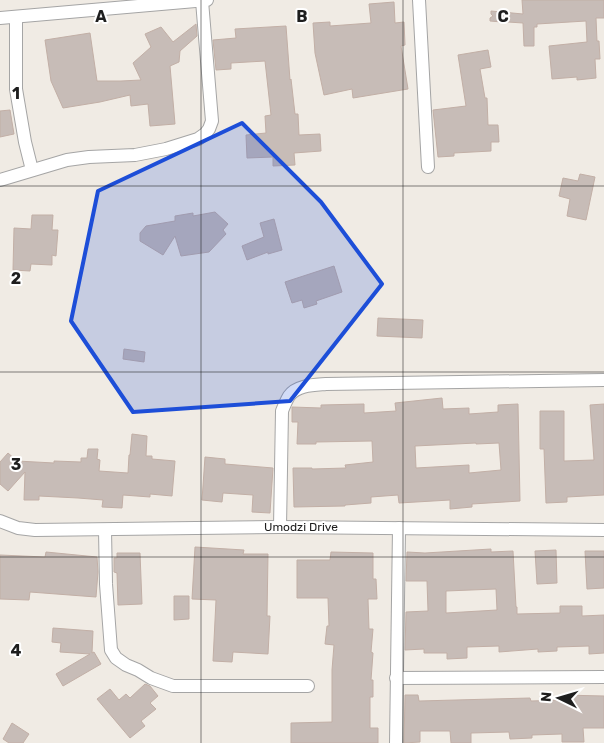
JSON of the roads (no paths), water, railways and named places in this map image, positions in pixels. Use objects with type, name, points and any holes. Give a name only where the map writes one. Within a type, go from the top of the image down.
[{"type":"street","points":[[0,180],[67,160],[98,156],[135,155],[166,149],[198,139],[205,134],[212,121],[202,0]]},
{"type":"street","points":[[0,18],[207,0]]},
{"type":"street","points":[[419,0],[428,167]]},
{"type":"street","points":[[16,17],[16,89],[32,170]]},
{"type":"street","points":[[280,526],[282,411],[290,395],[298,389],[309,385],[326,384],[604,380]]},
{"type":"street","name":"Umodzi Drive","points":[[0,522],[18,528],[35,530],[280,526],[604,530]]},
{"type":"street","points":[[396,743],[399,528]]},
{"type":"street","points":[[105,530],[110,650],[116,658],[151,678],[173,686],[308,686]]},
{"type":"street","points":[[396,678],[604,677]]}]
